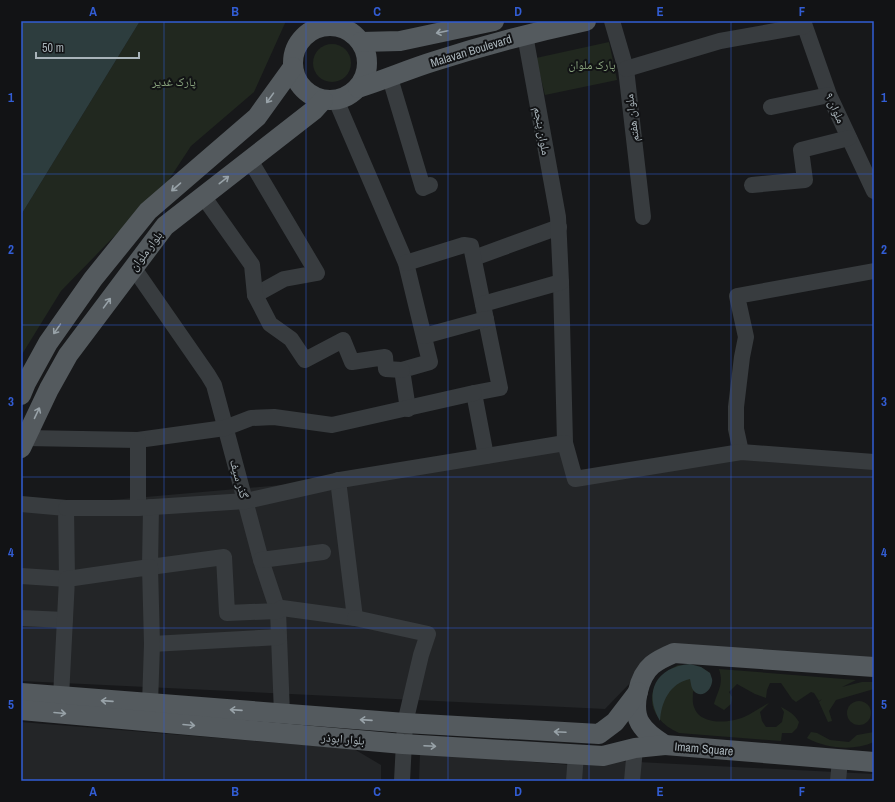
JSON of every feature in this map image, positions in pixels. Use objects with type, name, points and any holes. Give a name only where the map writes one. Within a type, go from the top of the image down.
[{"type":"main road","name":"Malavan Boulevard","points":[[356,32],[400,41],[494,21]]},
{"type":"main road","name":"Malavan Boulevard","points":[[358,88],[390,78],[434,61],[525,35],[586,21]]},
{"type":"main road","points":[[329,26],[341,27],[356,32],[367,57],[366,74],[358,88],[348,96],[330,100],[312,96],[303,88],[296,78],[293,67],[294,55],[298,44],[309,28],[329,26]]},
{"type":"main road","name":"بلوار ملوان","points":[[21,395],[48,343],[93,279],[148,210],[257,117],[293,67]]},
{"type":"main road","name":"بلوار ملوان","points":[[23,443],[49,389],[68,355],[165,226],[314,110],[330,100]]},
{"type":"main road","name":"Imam Square","points":[[874,667],[674,653],[652,665],[642,678],[638,692],[637,713],[639,722],[652,738],[665,745],[874,762]]},
{"type":"main road","points":[[603,756],[608,751],[609,743],[606,737],[599,734],[615,722],[638,692]]},
{"type":"main road","name":"بلوار ابوذر","points":[[21,693],[405,723],[599,734]]},
{"type":"main road","name":"بلوار ابوذر","points":[[21,710],[403,744],[603,756],[635,748],[665,745]]},
{"type":"street","name":"ملوان هفتم","points":[[612,21],[626,69],[643,217]]},
{"type":"street","points":[[626,69],[720,41],[804,23]]},
{"type":"street","name":"ملوان ۹","points":[[804,23],[829,95],[874,191]]},
{"type":"street","name":"ملوان پنجم","points":[[525,35],[559,227],[565,443],[575,479],[741,452]]},
{"type":"street","points":[[390,78],[423,188],[430,185]]},
{"type":"street","points":[[771,107],[829,95]]},
{"type":"street","points":[[204,196],[252,264],[255,295],[270,324],[291,339],[305,360],[343,340],[352,362],[385,357],[386,369],[402,370],[430,362],[406,264],[330,100]]},
{"type":"street","points":[[752,185],[805,180],[801,150],[849,138]]},
{"type":"street","points":[[250,160],[318,273],[284,279],[255,295]]},
{"type":"street","points":[[474,258],[559,227]]},
{"type":"street","points":[[23,443],[138,440],[225,428],[251,418],[274,417],[332,425],[500,388],[471,246],[464,245],[406,264]]},
{"type":"street","name":"گذر سیف","points":[[133,267],[214,385],[261,560],[278,611],[282,714]]},
{"type":"street","points":[[874,272],[737,296],[746,337],[736,407],[736,429],[741,452],[874,462]]},
{"type":"street","points":[[424,336],[561,282]]},
{"type":"street","points":[[402,370],[408,409]]},
{"type":"street","points":[[474,393],[486,456]]},
{"type":"street","points":[[138,440],[150,567],[152,644],[150,704]]},
{"type":"street","points":[[21,504],[66,508],[144,508],[246,501],[338,480],[565,443]]},
{"type":"street","points":[[338,480],[355,618]]},
{"type":"street","points":[[61,697],[67,579],[66,508]]},
{"type":"street","points":[[261,560],[323,552]]},
{"type":"street","points":[[21,576],[67,579],[224,557],[227,613],[278,611],[282,608],[355,618],[428,634],[421,655],[405,723],[402,781]]},
{"type":"street","points":[[21,618],[65,620]]},
{"type":"street","points":[[152,644],[279,637]]},
{"type":"street","points":[[632,781],[635,748]]},
{"type":"street","points":[[574,781],[576,754]]},
{"type":"street","points":[[838,781],[840,760]]},
{"type":"shaded area","points":[[21,21],[140,21],[21,215]]},
{"type":"shaded area","points":[[565,443],[575,478],[694,460],[874,455],[874,669],[674,653],[633,680],[605,709],[21,681],[21,508],[340,480]]},
{"type":"shaded area","points":[[690,664],[701,667],[710,673],[712,681],[710,688],[705,693],[700,694],[693,690],[690,679],[683,681],[668,694],[662,707],[660,721],[655,710],[653,700],[653,691],[656,683],[661,676],[669,670],[678,666]]},
{"type":"shaded area","points":[[21,722],[354,749],[381,765],[381,781],[21,781]]},
{"type":"shaded area","points":[[420,753],[571,765],[570,781],[419,781]]},
{"type":"shaded area","points":[[579,759],[874,774],[874,781],[577,781]]},
{"type":"green space","name":"پارک غدیر","points":[[140,21],[286,21],[254,92],[191,146],[168,181],[61,291],[21,356],[21,215]]},
{"type":"green space","name":"پارک ملوان","points":[[609,42],[617,80],[545,95],[536,58]]},
{"type":"green space","points":[[328,44],[336,44],[346,49],[350,56],[350,70],[346,77],[336,82],[328,82],[318,77],[316,74],[313,67],[313,59],[318,49],[321,47]]},
{"type":"green space","points":[[678,665],[701,667],[710,673],[712,682],[707,691],[700,694],[693,691],[694,707],[697,713],[702,717],[716,721],[731,721],[751,714],[769,703],[760,712],[762,721],[766,727],[776,727],[782,722],[784,712],[781,707],[797,719],[799,722],[797,728],[792,733],[782,733],[781,741],[679,733],[667,726],[659,718],[654,709],[652,699],[653,690],[658,680]]},
{"type":"green space","points":[[719,669],[856,680],[842,687],[862,682],[874,682],[874,689],[836,700],[829,711],[832,721],[828,722],[819,702],[822,699],[819,701],[814,693],[811,692],[796,702],[792,699],[781,683],[770,683],[766,698],[737,684],[729,692],[732,697],[731,704],[724,710],[714,704],[721,683]]},
{"type":"green space","points":[[859,701],[867,705],[871,713],[867,721],[859,725],[851,721],[847,713],[851,705]]},
{"type":"green space","points":[[811,732],[817,733],[830,740],[849,742],[857,735],[874,732],[874,742],[858,747],[840,748],[823,745],[807,738]]}]
